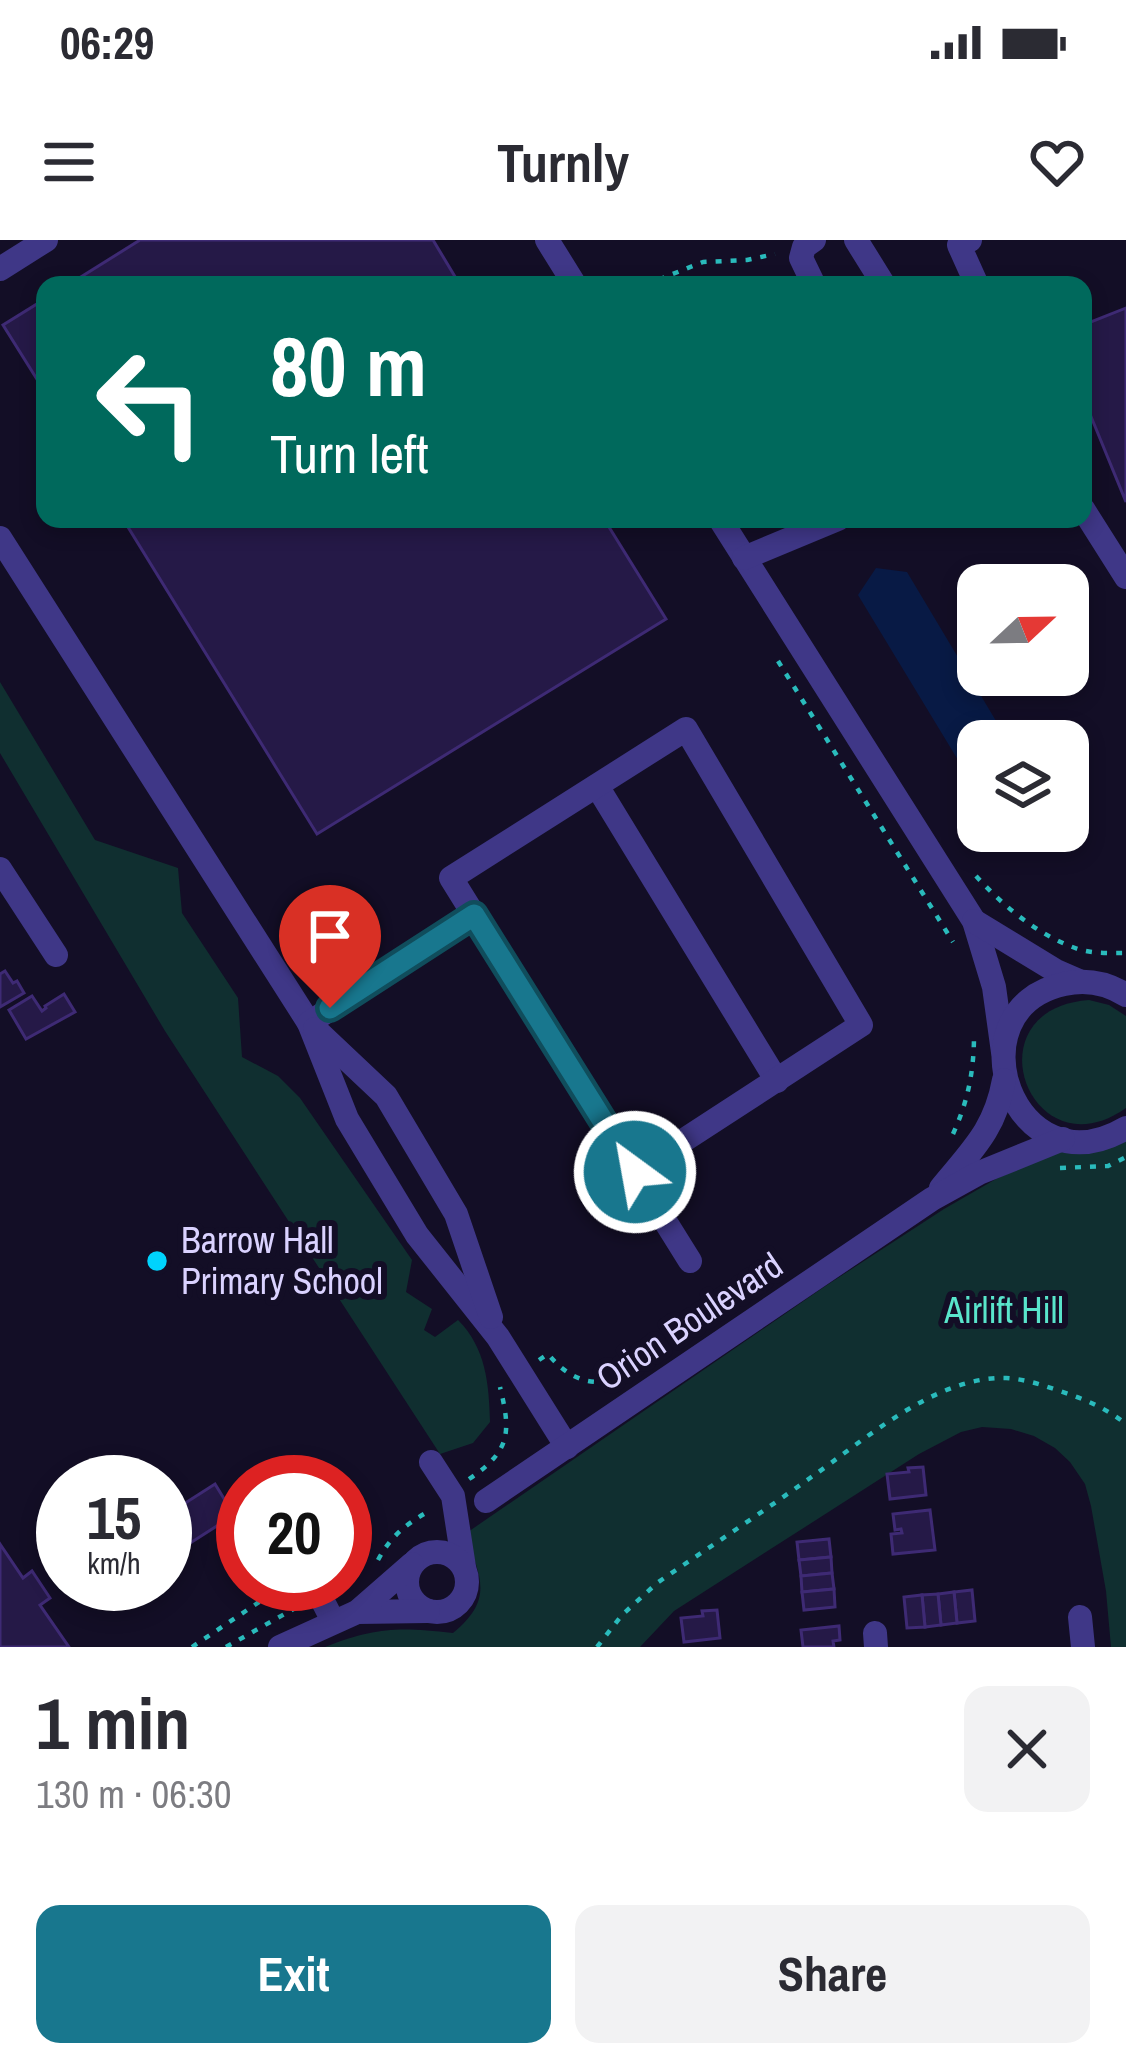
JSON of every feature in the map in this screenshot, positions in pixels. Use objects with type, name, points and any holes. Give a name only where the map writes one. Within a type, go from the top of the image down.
[{"type":"street","points":[[0,269],[46,240]]},
{"type":"street","points":[[547,240],[569,276]]},
{"type":"street","points":[[856,240],[878,276]]},
{"type":"street","points":[[960,242],[973,276]]},
{"type":"street","points":[[809,244],[801,258],[810,276]]},
{"type":"street","points":[[1092,523],[1126,577]]},
{"type":"street","name":"Orion Boulevard","points":[[726,528],[974,921],[994,986],[1004,1064],[999,1108],[987,1132],[932,1199]]},
{"type":"street","points":[[744,558],[816,528]]},
{"type":"street","points":[[0,538],[309,1023],[347,1119],[417,1235],[498,1337],[567,1447]]},
{"type":"street","points":[[635,1172],[861,1025],[686,729],[451,878],[690,1261]]},
{"type":"street","points":[[597,787],[777,1081]]},
{"type":"street","points":[[0,869],[56,955]]},
{"type":"street","points":[[309,1023],[474,915]]},
{"type":"street","name":"Orion Boulevard","points":[[974,921],[1056,971],[1126,995]]},
{"type":"street","points":[[1063,1139],[1031,1123],[1010,1094],[1004,1064],[1009,1030],[1037,995],[1057,985],[1126,981]]},
{"type":"street","points":[[309,1023],[386,1096],[456,1214],[498,1337]]},
{"type":"street","name":"Orion Boulevard","points":[[486,1501],[932,1199],[979,1173],[1063,1139],[1088,1141],[1112,1136],[1126,1127]]},
{"type":"street","points":[[280,1647],[357,1612],[449,1610],[458,1605],[468,1587],[453,1496],[430,1462]]},
{"type":"street","points":[[357,1612],[420,1556],[439,1551],[464,1567]]},
{"type":"street","points":[[412,1564],[408,1591],[428,1611]]},
{"type":"street","points":[[325,1611],[333,1621]]},
{"type":"street","points":[[1080,1617],[1083,1647]]},
{"type":"path","points":[[668,276],[704,262],[747,260],[809,244]]},
{"type":"path","points":[[778,660],[958,955]]},
{"type":"path","points":[[966,864],[992,894],[1047,933],[1079,950],[1126,952]]},
{"type":"path","points":[[948,1142],[968,1096],[974,1025]]},
{"type":"path","points":[[1059,1168],[1108,1166],[1126,1157]]},
{"type":"path","points":[[548,1354],[581,1380],[611,1381],[635,1371]]},
{"type":"path","points":[[597,1647],[622,1615],[657,1583],[897,1416],[940,1394],[983,1380],[1021,1380],[1082,1399],[1126,1424]]},
{"type":"path","points":[[462,1484],[489,1464],[502,1444],[508,1418],[499,1388]]},
{"type":"path","points":[[376,1563],[401,1527],[443,1502]]},
{"type":"path","points":[[192,1647],[246,1611]]},
{"type":"path","points":[[226,1647],[282,1611]]},
{"type":"green space","points":[[0,682],[95,840],[178,868],[182,913],[238,998],[242,1057],[278,1076],[300,1098],[412,1260],[406,1292],[432,1309],[424,1330],[435,1337],[458,1320],[475,1342],[487,1380],[490,1422],[473,1443],[440,1454],[165,1031],[0,753]]},
{"type":"green space","points":[[1089,1000],[1126,1016],[1126,1108],[1092,1123],[1063,1121],[1040,1106],[1026,1083],[1022,1056],[1030,1030],[1052,1010]]},
{"type":"green space","name":"Airlift Hill","points":[[1126,1129],[1126,1647],[1111,1647],[1106,1591],[1085,1484],[1070,1462],[1034,1436],[982,1427],[961,1432],[919,1454],[674,1611],[640,1647],[325,1647],[388,1630],[453,1633],[479,1598],[479,1576],[465,1534],[944,1209],[1066,1147]]},
{"type":"water","points":[[876,568],[907,572],[957,656],[957,696],[981,696],[995,720],[957,720],[957,758],[858,595]]},
{"type":"building","points":[[140,240],[433,240],[455,276],[82,276]]},
{"type":"building","points":[[36,305],[36,378],[3,325]]},
{"type":"building","points":[[1126,308],[1126,502],[1092,419],[1092,321]]},
{"type":"building","points":[[129,528],[610,528],[666,619],[317,834]]},
{"type":"building","points":[[5,971],[24,993],[0,1007],[0,974]]},
{"type":"building","points":[[64,994],[75,1012],[26,1039],[9,1010],[32,996],[42,1011]]},
{"type":"building","points":[[923,1467],[926,1495],[890,1499],[887,1474]]},
{"type":"building","points":[[216,1486],[216,1527],[192,1542],[192,1499]]},
{"type":"building","points":[[930,1510],[935,1550],[893,1554],[891,1534],[902,1533],[895,1530],[893,1514]]},
{"type":"building","points":[[829,1539],[831,1557],[799,1560],[797,1542]]},
{"type":"building","points":[[0,1544],[23,1578],[32,1571],[36,1611],[44,1611],[69,1647],[0,1647]]},
{"type":"building","points":[[831,1557],[832,1573],[801,1576],[799,1560]]},
{"type":"building","points":[[832,1573],[834,1589],[802,1592],[801,1576]]},
{"type":"building","points":[[834,1589],[835,1607],[804,1610],[802,1592]]},
{"type":"building","points":[[972,1590],[975,1621],[957,1623],[954,1592]]},
{"type":"building","points":[[954,1592],[957,1623],[941,1625],[938,1594]]},
{"type":"building","points":[[938,1594],[941,1625],[925,1627],[922,1595]]},
{"type":"building","points":[[922,1595],[925,1627],[907,1628],[904,1597]]},
{"type":"building","points":[[717,1610],[720,1638],[684,1642],[681,1618]]},
{"type":"building","points":[[839,1626],[840,1640],[833,1641],[834,1647],[803,1647],[801,1630]]},
{"type":"place","name":"Barrow Hall Primary School","points":[[157,1261]]},
{"type":"route","points":[[330,1008],[474,915],[635,1172]]}]
